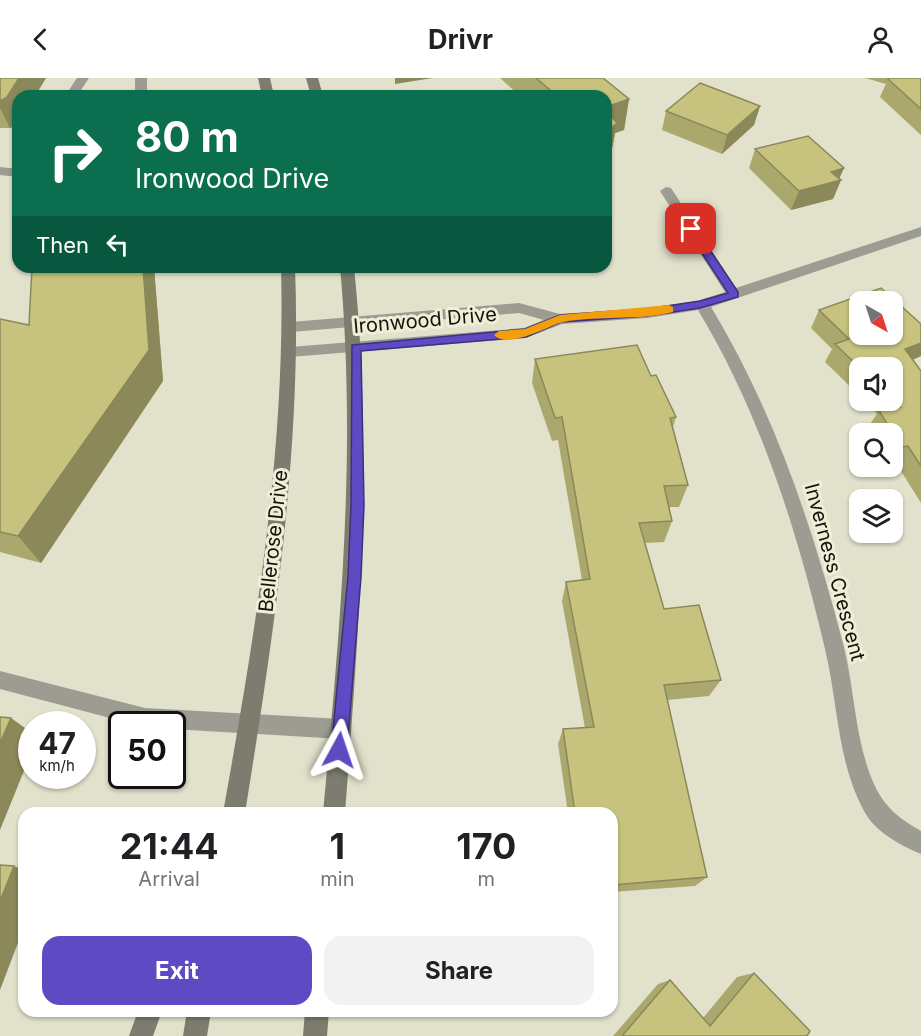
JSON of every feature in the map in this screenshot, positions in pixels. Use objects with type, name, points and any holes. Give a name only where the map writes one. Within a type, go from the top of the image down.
[{"type":"main road","name":"Bellerose Drive","points":[[235,807],[274,547],[290,352],[288,273]]},
{"type":"main road","points":[[334,807],[357,517],[356,347],[348,273]]},
{"type":"main road","points":[[227,807],[241,771]]},
{"type":"main road","points":[[141,1036],[148,1017]]},
{"type":"main road","points":[[195,1036],[198,1017]]},
{"type":"main road","points":[[315,1036],[317,1017]]},
{"type":"street","points":[[666,191],[734,295]]},
{"type":"street","name":"Ironwood Drive","points":[[290,352],[526,333],[560,319],[647,313],[702,304],[921,231]]},
{"type":"street","name":"Inverness Crescent","points":[[702,304],[728,344],[769,432],[788,483],[836,652],[861,779],[873,806],[887,821],[894,828],[921,843]]},
{"type":"street","name":"Ironwood Drive","points":[[291,327],[519,308],[560,319]]},
{"type":"street","points":[[0,680],[131,716],[340,729]]},
{"type":"building","points":[[0,78],[19,78],[7,97],[0,101]]},
{"type":"building","points":[[536,78],[603,78],[629,99],[612,105],[612,90],[550,90]]},
{"type":"building","points":[[921,78],[921,109],[888,79]]},
{"type":"building","points":[[700,83],[760,106],[727,135],[666,111]]},
{"type":"building","points":[[612,117],[617,123],[612,127]]},
{"type":"building","points":[[808,136],[844,168],[831,172],[841,180],[799,191],[755,149]]},
{"type":"building","points":[[32,273],[143,273],[149,350],[18,536],[0,532],[0,319],[29,325]]},
{"type":"building","points":[[849,299],[849,339],[819,310]]},
{"type":"building","points":[[903,308],[921,324],[921,343],[905,349],[921,371],[921,466],[908,446],[903,447],[903,423],[887,423],[879,411],[903,411],[903,357],[849,357],[835,344],[849,339],[849,345],[903,345]]},
{"type":"building","points":[[637,345],[651,376],[656,375],[676,417],[670,418],[688,485],[664,486],[672,521],[639,523],[664,609],[699,605],[721,680],[664,685],[707,877],[618,884],[618,807],[574,807],[563,729],[594,727],[566,582],[590,579],[562,417],[555,418],[535,359]]},
{"type":"building","points":[[0,717],[11,718],[0,743]]},
{"type":"building","points":[[0,865],[14,866],[0,901]]},
{"type":"building","points":[[754,973],[810,1031],[807,1036],[622,1036],[670,980],[710,1026]]},
{"type":"slow traffic","points":[[499,335],[526,333],[560,319],[647,313],[669,309]]},
{"type":"route","points":[[339,750],[358,505],[356,347],[526,333],[560,319],[647,313],[700,304],[734,295],[691,229]]}]
